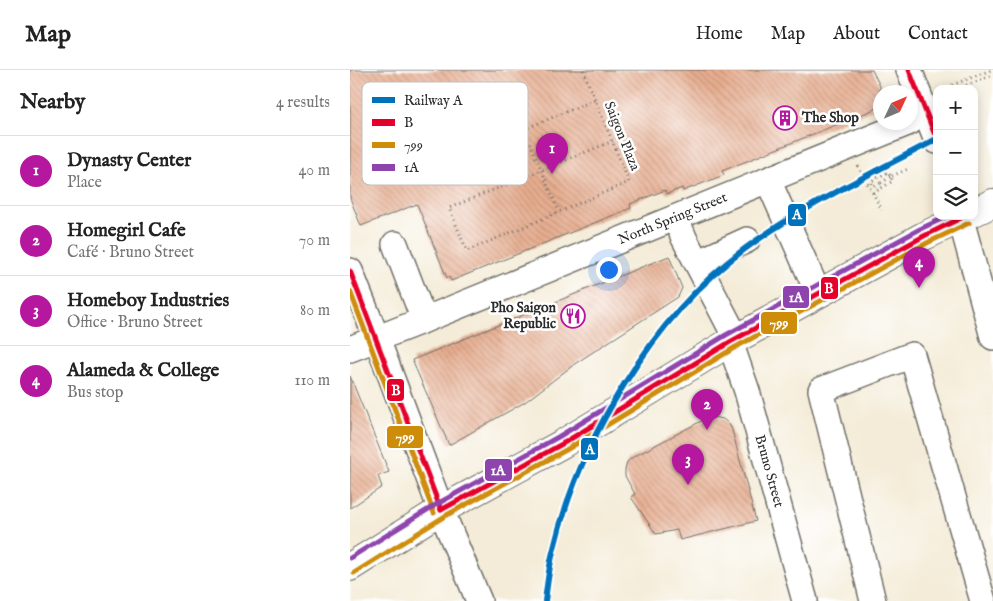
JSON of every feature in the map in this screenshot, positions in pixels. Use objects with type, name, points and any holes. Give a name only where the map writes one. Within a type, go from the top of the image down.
[{"type":"main road","points":[[978,210],[993,203]]},
{"type":"main road","points":[[350,567],[440,510],[562,444],[733,340],[957,220]]},
{"type":"street","points":[[908,70],[910,85]]},
{"type":"street","points":[[918,122],[933,138]]},
{"type":"street","name":"North Spring Street","points":[[350,349],[891,130]]},
{"type":"street","points":[[768,180],[818,293]]},
{"type":"street","name":"Bruno Street","points":[[676,218],[733,340],[806,601]]},
{"type":"street","points":[[966,220],[993,337]]},
{"type":"street","points":[[697,263],[746,240]]},
{"type":"street","points":[[395,244],[424,320]]},
{"type":"street","points":[[350,271],[377,338],[440,510],[479,601]]},
{"type":"street","points":[[873,601],[821,390],[912,355],[984,569],[983,601]]},
{"type":"path","name":"Saigon Plaza","points":[[559,212],[629,182],[583,70]]},
{"type":"path","points":[[952,85],[991,70]]},
{"type":"path","points":[[967,85],[993,75]]},
{"type":"path","points":[[528,127],[595,100]]},
{"type":"path","points":[[506,185],[450,208],[467,252],[559,212],[528,138]]},
{"type":"path","points":[[528,176],[612,141]]},
{"type":"path","points":[[856,162],[882,210]]},
{"type":"path","points":[[873,193],[892,181],[888,172],[871,181],[873,186],[881,182],[892,176],[910,168]]},
{"type":"building","points":[[350,70],[872,70],[880,85],[873,85],[873,110],[722,171],[724,175],[683,191],[682,188],[667,194],[665,190],[630,204],[631,208],[451,281],[449,277],[447,278],[417,204],[361,226],[350,198]]},
{"type":"building","points":[[669,256],[682,288],[678,297],[576,363],[525,402],[449,445],[412,360]]},
{"type":"building","points":[[350,376],[389,472],[378,476],[382,487],[350,508]]},
{"type":"building","points":[[714,417],[723,419],[732,430],[756,521],[680,540],[677,530],[656,534],[631,497],[635,494],[625,476],[627,462],[705,419]]},
{"type":"rail line","name":"A","points":[[545,601],[553,552],[565,510],[581,467],[601,425],[624,384],[651,345],[680,309],[712,276],[769,232],[840,190],[933,141]]},
{"type":"transit line","name":"B","points":[[909,70],[933,130]]},
{"type":"transit line","name":"1A","points":[[350,558],[437,504],[558,437],[726,335],[939,220]]},
{"type":"transit line","name":"B","points":[[441,510],[562,444],[730,342],[957,220]]},
{"type":"transit line","name":"799","points":[[354,573],[445,516],[566,450],[734,348],[927,243],[969,223]]},
{"type":"transit line","name":"B","points":[[350,271],[441,510]]},
{"type":"transit line","name":"799","points":[[350,291],[434,513]]},
{"type":"place","name":"The Shop","points":[[785,118]]},
{"type":"place","name":"Dynasty Center","points":[[552,174]]},
{"type":"place","name":"Alameda & College","points":[[919,288]]},
{"type":"place","name":"Pho Saigon Republic","points":[[573,316]]},
{"type":"place","name":"Homegirl Cafe","points":[[707,430]]},
{"type":"place","name":"Homeboy Industries","points":[[688,485]]}]
